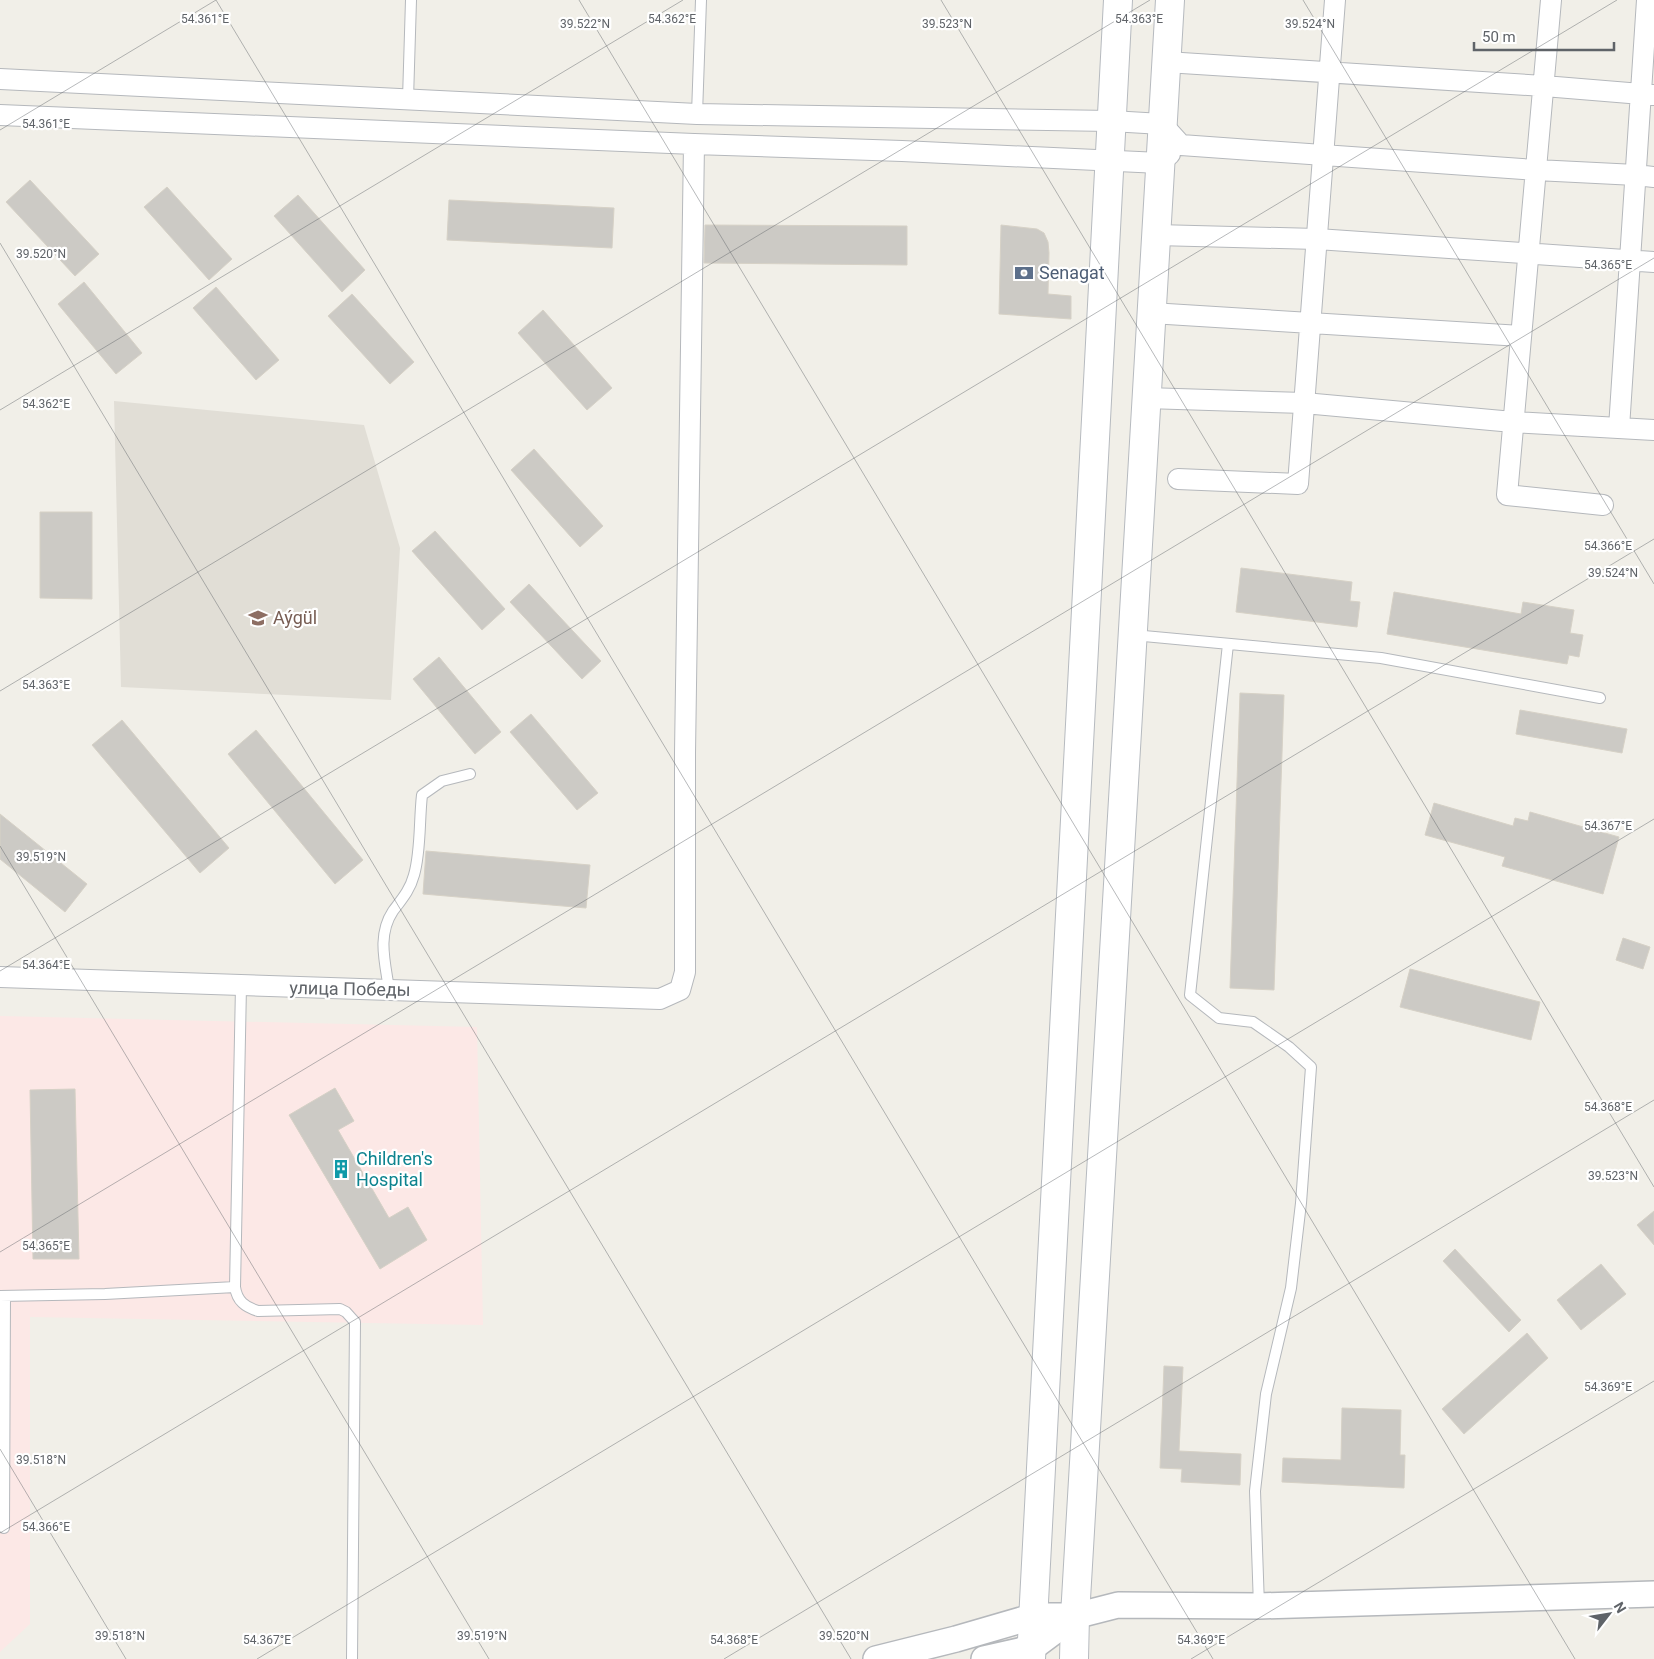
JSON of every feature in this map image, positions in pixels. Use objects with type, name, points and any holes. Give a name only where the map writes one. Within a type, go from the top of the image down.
[{"type":"main road","points":[[1031,1653],[1035,1616],[1118,0]]},
{"type":"main road","points":[[1074,1659],[1170,0]]},
{"type":"street","points":[[1178,478],[1298,484],[1334,0]]},
{"type":"street","points":[[1551,0],[1507,495],[1603,505]]},
{"type":"street","points":[[1619,428],[1630,260],[1645,176],[1648,95],[1647,0]]},
{"type":"street","points":[[1166,62],[1329,74],[1544,86],[1648,95]]},
{"type":"street","points":[[0,79],[697,114],[1111,120],[1162,124],[1181,145],[1645,176]]},
{"type":"street","points":[[0,114],[1160,163],[1181,145]]},
{"type":"street","name":"улица Победы","points":[[0,976],[660,1000],[680,990],[685,972],[685,752],[694,144]]},
{"type":"street","points":[[1156,235],[1317,240],[1654,262]]},
{"type":"street","points":[[1151,313],[1521,336]]},
{"type":"street","points":[[1146,398],[1304,403],[1514,422],[1654,430]]},
{"type":"street","points":[[876,1659],[956,1639],[1035,1616],[1075,1616],[1118,1605],[1259,1606],[1654,1594]]},
{"type":"street","points":[[984,1659],[1031,1653],[1075,1616]]},
{"type":"lane","points":[[408,100],[411,0]]},
{"type":"lane","points":[[697,114],[700,0]]},
{"type":"lane","points":[[1132,635],[1381,658],[1600,698]]},
{"type":"lane","points":[[1228,644],[1207,853],[1190,995],[1219,1018],[1253,1022],[1290,1047],[1311,1068],[1301,1203],[1291,1288],[1266,1394],[1255,1491],[1259,1606]]},
{"type":"lane","points":[[389,989],[382,947],[385,928],[392,912],[406,896],[414,875],[422,795],[442,781],[470,774]]},
{"type":"lane","points":[[241,986],[236,1296],[248,1308],[258,1311],[340,1309],[346,1312],[355,1322],[352,1659]]},
{"type":"lane","points":[[4,1528],[2,1296],[105,1294],[235,1287]]},
{"type":"shaded area","name":"Aýgül","points":[[114,401],[364,425],[400,548],[391,700],[121,687]]},
{"type":"shaded area","points":[[0,1016],[477,1027],[483,1325],[30,1317],[30,1624],[0,1652]]},
{"type":"building","points":[[30,180],[99,254],[75,276],[6,202]]},
{"type":"building","points":[[167,187],[232,259],[209,280],[144,207]]},
{"type":"building","points":[[298,195],[365,270],[342,292],[274,216]]},
{"type":"building","points":[[449,200],[614,208],[612,248],[447,240]]},
{"type":"building","points":[[705,225],[907,226],[907,265],[704,263]]},
{"type":"building","name":"Senagat","points":[[1001,225],[1037,229],[1044,233],[1048,242],[1049,253],[1048,294],[1071,296],[1071,319],[999,314]]},
{"type":"building","points":[[84,282],[142,353],[116,374],[58,304]]},
{"type":"building","points":[[216,287],[279,360],[256,380],[193,308]]},
{"type":"building","points":[[352,294],[414,362],[390,384],[328,316]]},
{"type":"building","points":[[543,310],[612,388],[587,410],[518,333]]},
{"type":"building","points":[[534,449],[603,526],[580,547],[511,470]]},
{"type":"building","points":[[40,512],[92,512],[92,599],[40,598]]},
{"type":"building","points":[[435,531],[505,609],[482,630],[412,551]]},
{"type":"building","points":[[1241,568],[1352,582],[1350,601],[1360,602],[1357,627],[1236,612]]},
{"type":"building","points":[[529,584],[601,661],[582,679],[510,602]]},
{"type":"building","points":[[1394,592],[1521,614],[1523,602],[1574,610],[1570,633],[1583,635],[1579,657],[1569,655],[1567,664],[1387,634]]},
{"type":"building","points":[[439,657],[501,732],[475,754],[413,679]]},
{"type":"building","points":[[1240,693],[1284,695],[1274,990],[1230,988]]},
{"type":"building","points":[[1520,710],[1627,729],[1622,753],[1516,734]]},
{"type":"building","points":[[531,714],[598,793],[577,810],[510,732]]},
{"type":"building","points":[[122,720],[229,848],[200,873],[92,745]]},
{"type":"building","points":[[256,730],[363,860],[335,884],[228,754]]},
{"type":"building","points":[[1434,803],[1513,826],[1515,818],[1528,821],[1530,812],[1619,837],[1603,894],[1502,866],[1505,857],[1425,835]]},
{"type":"building","points":[[0,814],[87,884],[65,912],[0,859]]},
{"type":"building","points":[[426,851],[590,865],[586,908],[423,894]]},
{"type":"building","points":[[1623,938],[1650,947],[1643,969],[1616,960]]},
{"type":"building","points":[[1410,969],[1540,1002],[1531,1040],[1400,1007]]},
{"type":"building","name":"Children's Hospital","points":[[335,1088],[354,1121],[338,1130],[389,1218],[408,1207],[427,1240],[380,1269],[289,1115]]},
{"type":"building","points":[[75,1089],[79,1259],[33,1259],[30,1090]]},
{"type":"building","points":[[1654,1211],[1654,1245],[1637,1225]]},
{"type":"building","points":[[1455,1249],[1521,1320],[1509,1332],[1443,1261]]},
{"type":"building","points":[[1601,1264],[1626,1294],[1581,1330],[1557,1300]]},
{"type":"building","points":[[1527,1333],[1548,1358],[1464,1434],[1442,1409]]},
{"type":"building","points":[[1164,1366],[1183,1367],[1179,1451],[1241,1454],[1240,1485],[1181,1482],[1182,1469],[1160,1468]]},
{"type":"building","points":[[1342,1408],[1401,1410],[1400,1455],[1405,1455],[1404,1488],[1282,1482],[1283,1458],[1341,1460]]},
{"type":"place","name":"Senagat","points":[[1024,273]]},
{"type":"place","name":"Aýgül","points":[[258,618]]},
{"type":"place","name":"Children's Hospital","points":[[341,1169]]}]
